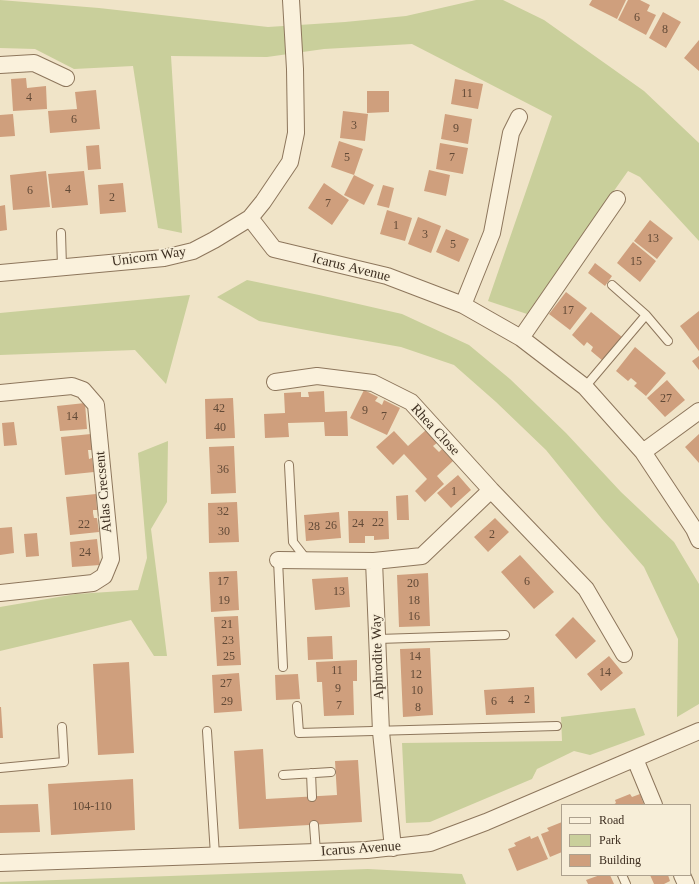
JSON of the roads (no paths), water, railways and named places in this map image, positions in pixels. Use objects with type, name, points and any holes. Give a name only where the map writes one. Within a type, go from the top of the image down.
[{"type":"street","name":"Unicorn Way","points":[[0,273],[164,258],[192,251],[214,240],[250,218],[263,202],[290,162],[296,133],[296,69],[291,0]]},
{"type":"street","points":[[0,65],[34,63],[66,78]]},
{"type":"street","points":[[463,305],[492,233],[511,133],[519,117]]},
{"type":"street","points":[[521,338],[617,199]]},
{"type":"street","name":"Icarus Avenue","points":[[250,218],[274,249],[388,276],[463,305],[521,338],[585,387],[643,452],[697,531]]},
{"type":"street","name":"Rhea Close","points":[[275,382],[317,376],[373,383],[411,402],[491,490],[586,589],[624,654]]},
{"type":"street","name":"Atlas Crecsent","points":[[0,393],[72,386],[83,390],[96,405],[111,559],[104,576],[93,583],[0,593]]},
{"type":"street","points":[[643,452],[699,411]]},
{"type":"street","points":[[278,560],[374,561],[422,556],[491,490]]},
{"type":"street","name":"Aphrodite Way","points":[[374,561],[382,732],[393,848]]},
{"type":"street","name":"Icarus Avenue","points":[[0,863],[316,852],[393,848],[430,843],[486,822],[699,731]]},
{"type":"street","points":[[635,759],[654,804]]},
{"type":"lane","points":[[61,234],[62,267]]},
{"type":"lane","points":[[612,285],[646,315],[668,341]]},
{"type":"lane","points":[[585,387],[646,315]]},
{"type":"lane","points":[[289,465],[293,542],[307,560]]},
{"type":"lane","points":[[278,560],[283,667]]},
{"type":"lane","points":[[378,639],[505,635]]},
{"type":"lane","points":[[297,706],[299,733],[382,732],[557,726]]},
{"type":"lane","points":[[0,768],[64,762],[62,727]]},
{"type":"lane","points":[[207,731],[215,855]]},
{"type":"lane","points":[[283,775],[331,772]]},
{"type":"lane","points":[[311,773],[312,796]]},
{"type":"lane","points":[[314,825],[316,852]]}]
